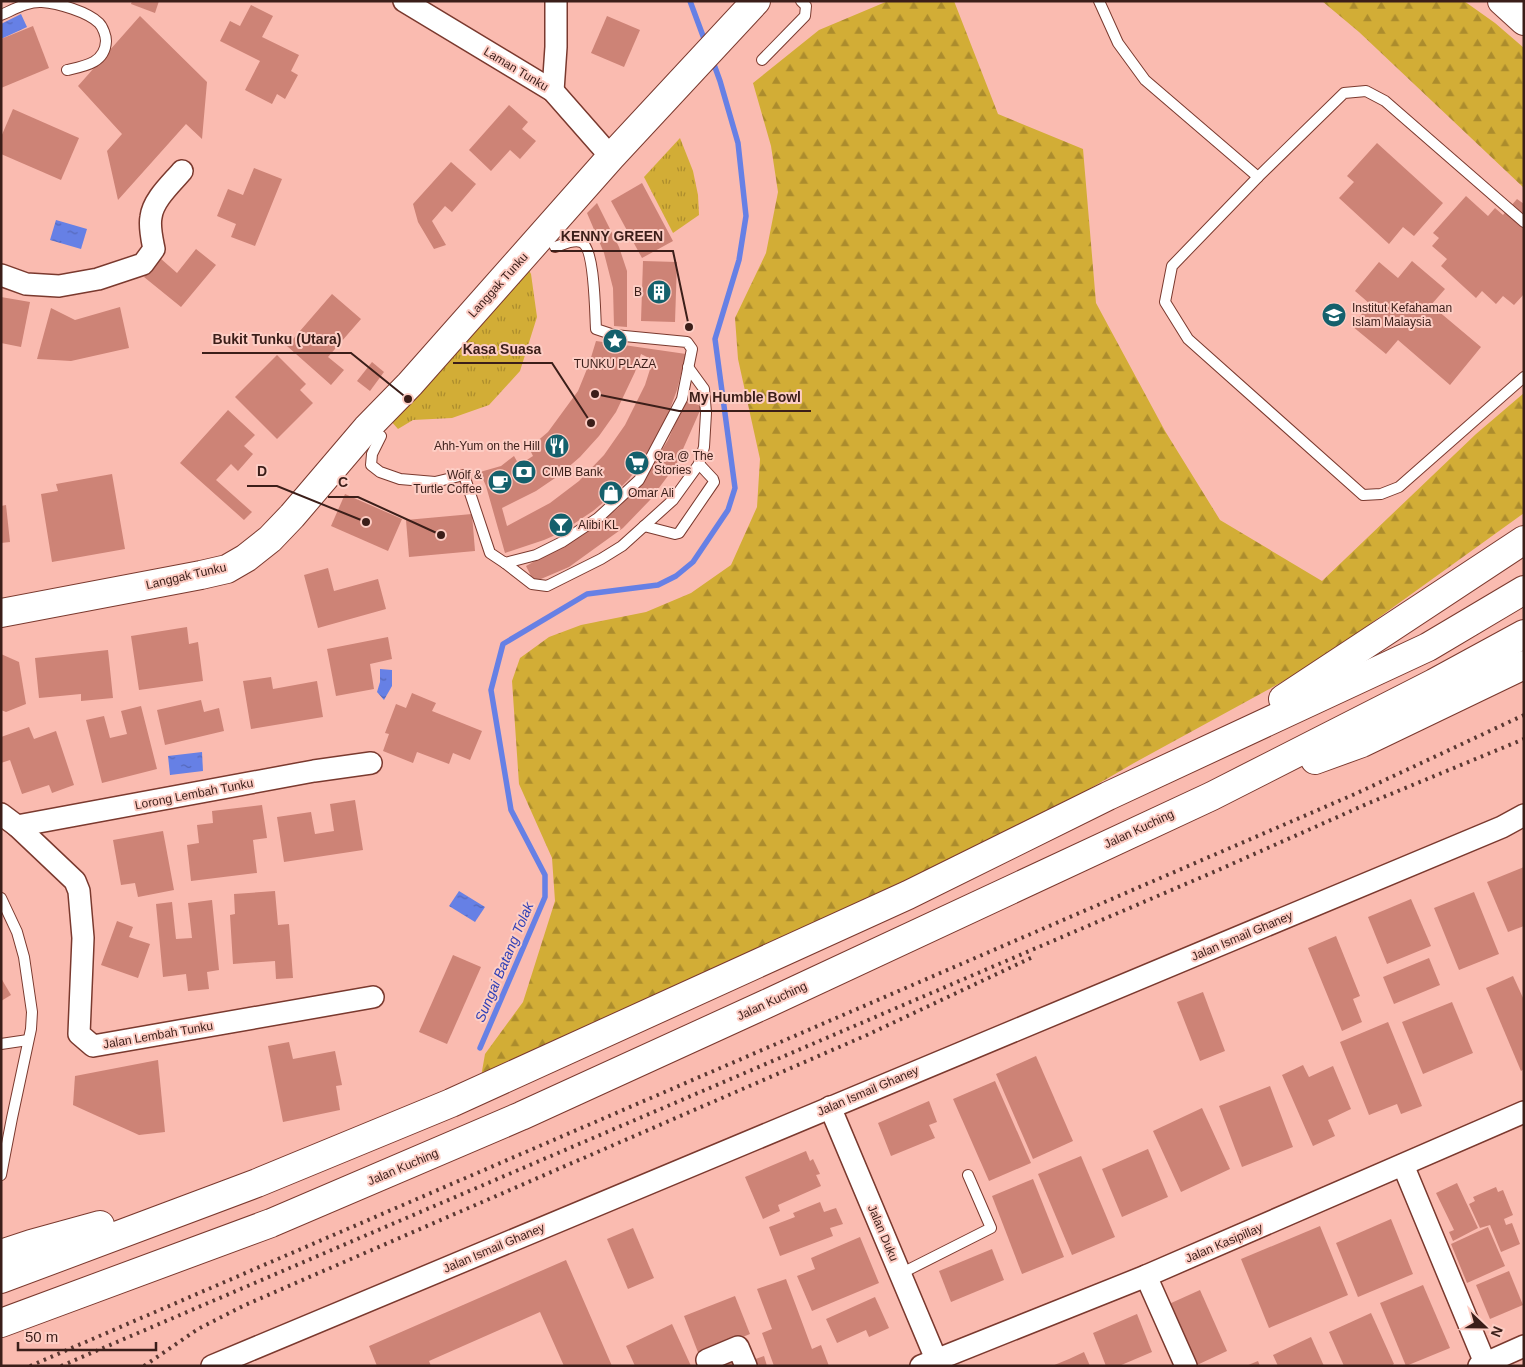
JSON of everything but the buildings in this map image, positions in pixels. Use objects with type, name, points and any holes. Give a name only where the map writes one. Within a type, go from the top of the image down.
[{"type":"main road","name":"Langgak Tunku","points":[[1,613],[227,569],[246,558],[270,539],[378,434],[404,392],[553,244],[611,156],[756,1]]},
{"type":"main road","points":[[1502,1],[1524,21]]},
{"type":"main road","points":[[1203,752],[1524,540]]},
{"type":"main road","points":[[1,1279],[257,1184],[451,1103],[908,895],[1108,796],[1428,647],[1524,590]]},
{"type":"main road","name":"Jalan Kuching","points":[[1,1323],[271,1224],[503,1124],[766,1004],[1212,796],[1434,683],[1524,634]]},
{"type":"main road","points":[[1212,796],[1362,743],[1524,664]]},
{"type":"main road","points":[[1,1254],[31,1244],[257,1184]]},
{"type":"street","name":"Laman Tunku","points":[[405,1],[553,91],[611,156]]},
{"type":"street","points":[[553,91],[556,47],[556,1]]},
{"type":"street","points":[[1,275],[26,284],[59,286],[98,279],[143,264],[154,249],[151,216],[157,202],[182,171]]},
{"type":"street","name":"Lorong Lembah Tunku","points":[[9,820],[371,763]]},
{"type":"street","name":"Jalan Ismail Ghaney","points":[[212,1366],[1484,835],[1524,815]]},
{"type":"street","name":"Jalan Lembah Tunku","points":[[9,820],[75,881],[79,892],[82,938],[79,1034],[93,1046],[373,997]]},
{"type":"street","name":"Jalan Duku","points":[[830,1107],[900,1274],[929,1362]]},
{"type":"street","name":"Jalan Kasipillay","points":[[929,1362],[1146,1276],[1524,1113]]},
{"type":"street","points":[[1403,1166],[1482,1364],[1524,1346]]},
{"type":"street","points":[[1146,1276],[1186,1366]]},
{"type":"street","points":[[707,1360],[738,1347],[746,1366]]},
{"type":"lane","points":[[762,60],[805,16],[806,6],[801,1]]},
{"type":"lane","points":[[1100,1],[1118,43],[1145,80],[1258,177]]},
{"type":"lane","points":[[1,15],[41,2],[63,6],[85,14],[100,24],[106,38],[105,49],[99,60],[86,66],[67,70]]},
{"type":"lane","points":[[1524,222],[1385,101],[1366,91],[1344,93],[1258,177],[1172,266],[1166,302],[1188,340],[1363,495],[1381,494],[1399,486],[1524,377]]},
{"type":"lane","points":[[505,563],[536,555],[562,542],[598,518],[639,480],[682,399],[692,349],[687,342],[614,335],[596,329],[591,262],[586,246],[582,242],[553,244]]},
{"type":"lane","points":[[378,434],[371,465],[380,472],[400,479],[435,482],[464,475],[490,553],[532,584],[547,586],[601,559],[622,546],[673,500],[699,464],[704,447],[706,413],[704,388],[688,367]]},
{"type":"lane","points":[[644,526],[675,534],[680,533],[713,485],[713,479],[699,464]]},
{"type":"lane","points":[[1,898],[17,932],[24,957],[32,1012],[31,1030],[1,1175]]},
{"type":"lane","points":[[1,1044],[28,1040]]},
{"type":"lane","points":[[900,1274],[991,1228],[968,1175]]},
{"type":"green space","points":[[888,1],[954,1],[998,114],[1083,149],[1096,303],[1165,431],[1220,520],[1322,581],[1476,434],[1524,393],[1524,513],[1313,665],[1134,763],[1015,832],[481,1077],[485,1054],[523,1002],[555,901],[552,858],[519,784],[512,681],[520,658],[549,637],[581,625],[646,612],[691,593],[731,565],[757,507],[760,459],[738,359],[735,318],[766,253],[778,192],[771,146],[753,83],[819,30]]},
{"type":"green space","points":[[1322,1],[1464,1],[1495,23],[1524,48],[1524,188],[1359,32]]},
{"type":"green space","points":[[680,138],[693,171],[698,195],[699,215],[673,233],[644,177]]},
{"type":"green space","points":[[524,261],[531,274],[537,317],[520,371],[489,405],[452,418],[413,420],[398,429],[390,420]]},
{"type":"water","points":[[21,14],[27,27],[1,39],[1,24]]},
{"type":"water","points":[[56,220],[87,229],[81,249],[50,240]]},
{"type":"water","points":[[380,669],[392,670],[392,686],[384,700],[377,692],[380,682]]},
{"type":"water","points":[[202,752],[203,771],[170,775],[168,756]]},
{"type":"water","points":[[459,891],[485,907],[475,922],[449,906]]},
{"type":"waterway","name":"Sungai Batang Tolak","points":[[690,1],[706,44]]},
{"type":"waterway","name":"Sungai Batang Tolak","points":[[480,1048],[545,897],[545,875],[511,810],[491,690],[503,644],[587,594],[658,585],[676,576],[693,562],[728,510],[735,488],[715,339],[739,260],[746,216],[738,143],[712,59]]},
{"type":"railway","points":[[30,1366],[1355,794],[1524,715]]},
{"type":"railway","points":[[61,1366],[1216,871],[1369,803],[1524,739]]},
{"type":"railway","points":[[144,1366],[198,1329],[245,1305],[867,1035],[1035,956]]},
{"type":"place","name":"B","points":[[659,292]]},
{"type":"place","name":"Institut Kefahaman Islam Malaysia","points":[[1334,315]]},
{"type":"place","name":"KENNY GREEN","points":[[689,327]]},
{"type":"place","name":"TUNKU PLAZA","points":[[615,341]]},
{"type":"place","name":"My Humble Bowl","points":[[595,394]]},
{"type":"place","name":"Bukit Tunku (Utara)","points":[[408,399]]},
{"type":"place","name":"Kasa Suasa","points":[[591,423]]},
{"type":"place","name":"Ahh-Yum on the Hill","points":[[557,446]]},
{"type":"place","name":"Qra @ The Stories","points":[[637,463]]},
{"type":"place","name":"CIMB Bank","points":[[524,472]]},
{"type":"place","name":"Wolf & Turtle Coffee","points":[[500,482]]},
{"type":"place","name":"Omar Ali","points":[[611,493]]},
{"type":"place","name":"D","points":[[366,522]]},
{"type":"place","name":"Alibi KL","points":[[561,525]]},
{"type":"place","name":"C","points":[[441,535]]}]
